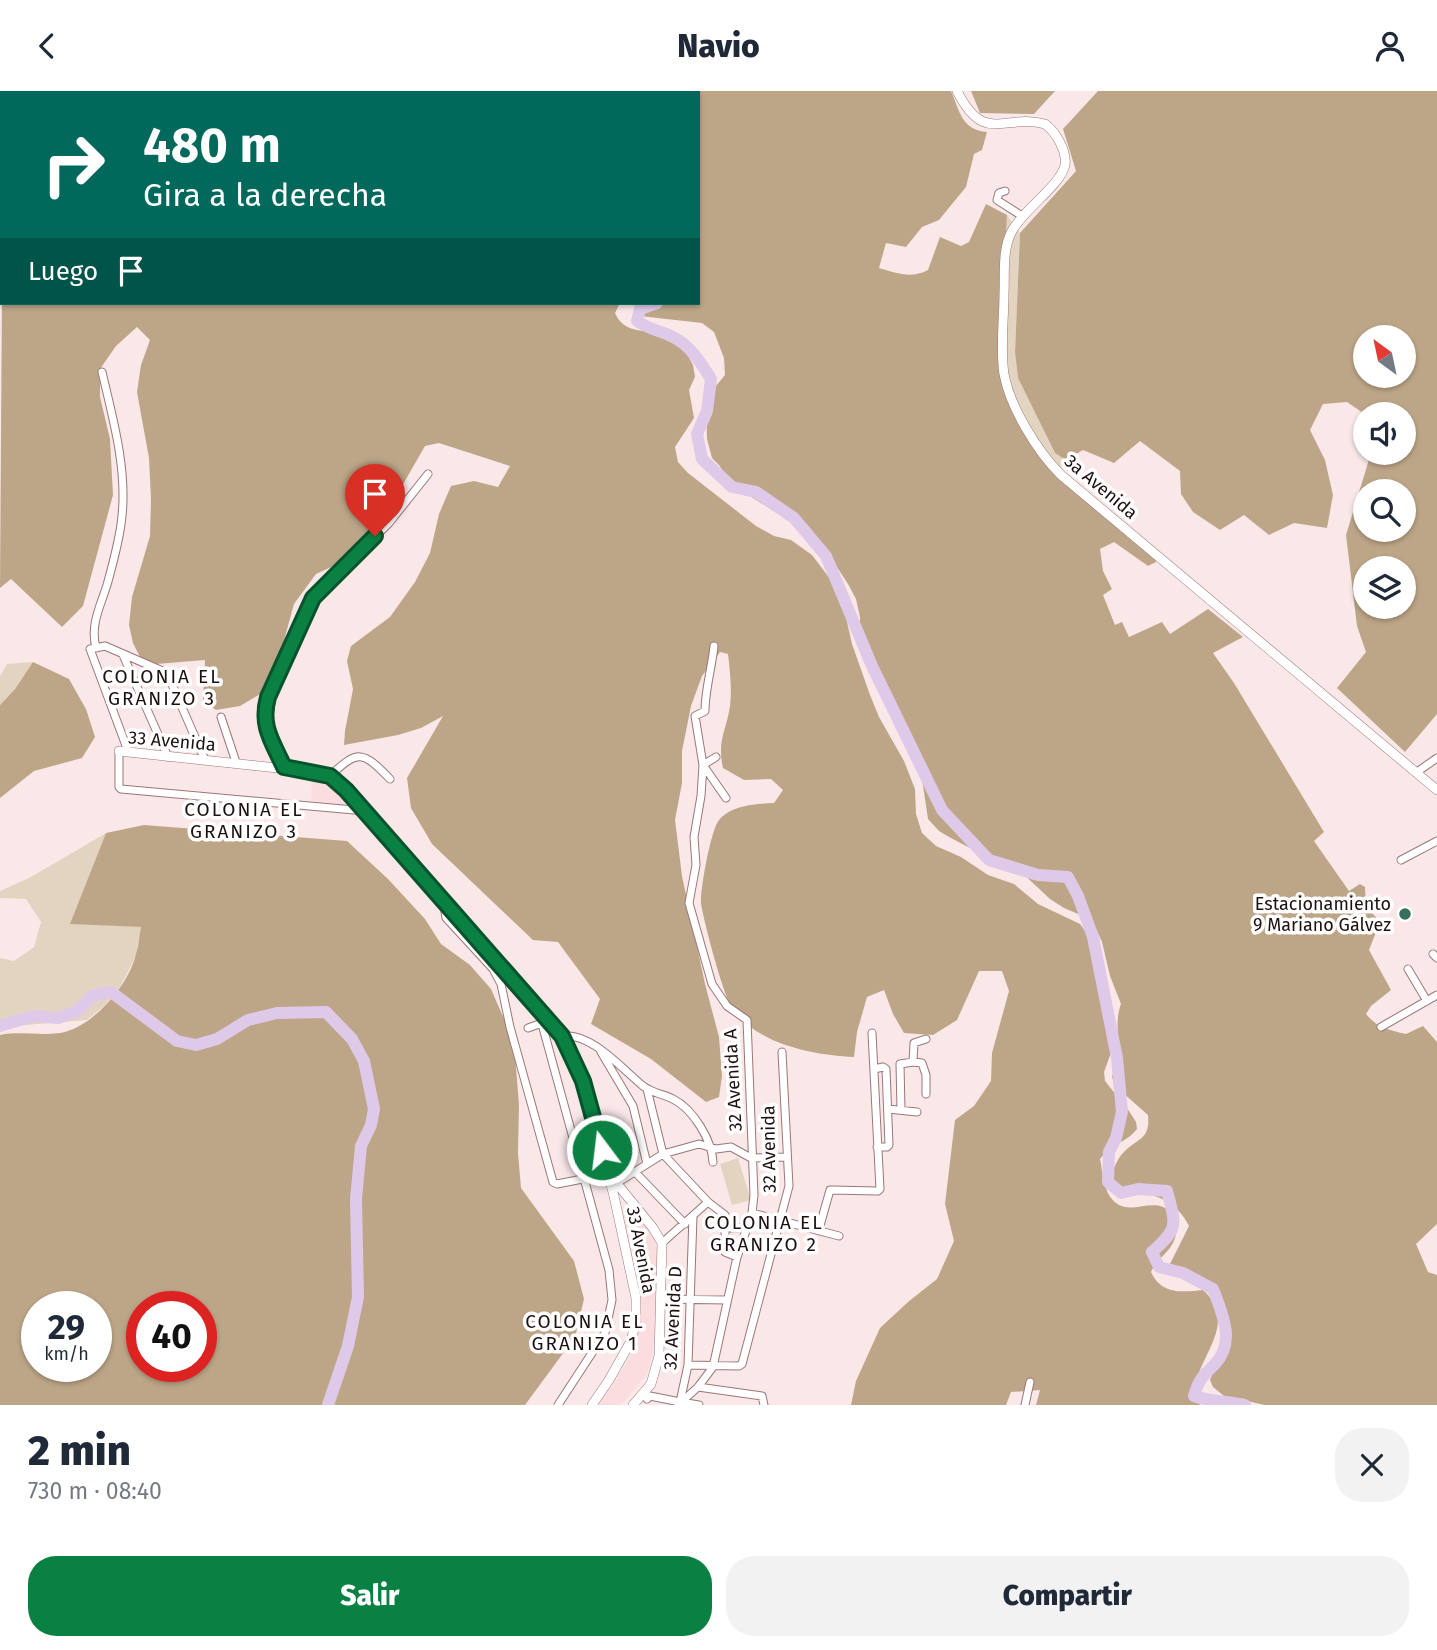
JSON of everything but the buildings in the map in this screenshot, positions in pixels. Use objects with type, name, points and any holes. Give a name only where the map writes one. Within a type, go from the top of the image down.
[{"type":"street","name":"3a Avenida","points":[[957,91],[969,111],[980,121],[997,124],[1045,124],[1062,148],[1065,163],[1062,174],[1022,216],[1011,232],[1005,255],[1004,371],[1012,397],[1040,451],[1061,475],[1437,790]]},
{"type":"street","points":[[1005,191],[999,193],[997,199],[1022,216]]},
{"type":"street","points":[[96,648],[93,634],[95,617],[116,547],[122,519],[123,493],[114,425],[102,372]]},
{"type":"street","points":[[284,767],[267,730],[264,712],[268,697],[313,598],[389,523],[428,474]]},
{"type":"street","points":[[123,751],[89,652],[104,646],[167,673],[205,760]]},
{"type":"street","name":"32 Avenida A","points":[[713,1367],[737,1257],[752,1213],[754,1195],[747,1020],[727,1006],[712,984],[689,903],[696,865],[694,837],[703,765],[695,716],[704,712],[714,646]]},
{"type":"street","points":[[123,655],[168,757]]},
{"type":"street","points":[[705,708],[714,707]]},
{"type":"street","points":[[221,717],[236,762]]},
{"type":"street","name":"33 Avenida","points":[[365,811],[121,789],[119,787],[123,751],[284,767],[330,776],[346,790],[365,811],[448,904],[562,1036],[583,1081],[608,1174],[619,1195],[653,1228],[662,1243],[659,1356],[646,1400],[633,1405]]},
{"type":"street","points":[[330,776],[348,759],[357,757],[370,759],[390,779]]},
{"type":"street","points":[[716,757],[703,765],[726,798]]},
{"type":"street","points":[[1417,772],[1437,758]]},
{"type":"street","points":[[1401,860],[1437,841]]},
{"type":"street","points":[[448,904],[446,918],[493,969],[501,984],[510,1027],[553,1182],[557,1184],[608,1174]]},
{"type":"street","points":[[1408,969],[1426,1001]]},
{"type":"street","points":[[1381,1027],[1437,995]]},
{"type":"street","points":[[540,1013],[609,1271],[612,1300],[605,1333],[558,1405]]},
{"type":"street","points":[[528,1028],[542,1024]]},
{"type":"street","points":[[819,1229],[830,1190],[880,1191],[872,1033]]},
{"type":"street","points":[[562,1036],[574,1035],[600,1050],[647,1089],[677,1101],[696,1122],[711,1148],[713,1162]]},
{"type":"street","points":[[913,1062],[914,1043],[926,1039]]},
{"type":"street","points":[[600,1050],[633,1106],[647,1164]]},
{"type":"street","name":"32 Avenida","points":[[713,1367],[741,1366],[789,1186],[782,1052]]},
{"type":"street","points":[[901,1110],[900,1066],[903,1063],[922,1063],[926,1075],[926,1094]]},
{"type":"street","points":[[874,1069],[886,1069],[888,1109],[888,1145],[877,1147]]},
{"type":"street","points":[[647,1089],[663,1154],[708,1202],[724,1215],[725,1252],[737,1257]]},
{"type":"street","points":[[888,1109],[916,1112]]},
{"type":"street","points":[[617,1183],[663,1154],[699,1144],[711,1148],[730,1147],[751,1158],[787,1157]]},
{"type":"street","points":[[635,1172],[685,1224]]},
{"type":"street","name":"33 Avenida","points":[[592,1405],[631,1341],[636,1321],[636,1298],[617,1183],[608,1174]]},
{"type":"street","points":[[662,1243],[708,1202]]},
{"type":"street","points":[[752,1213],[839,1236]]},
{"type":"street","name":"32 Avenida D","points":[[679,1403],[688,1365],[693,1216]]},
{"type":"street","points":[[725,1228],[745,1229]]},
{"type":"street","points":[[662,1299],[727,1300]]},
{"type":"street","points":[[688,1365],[713,1367]]},
{"type":"street","points":[[679,1403],[698,1387],[713,1367]]},
{"type":"street","points":[[1025,1405],[1030,1382]]},
{"type":"street","points":[[698,1387],[762,1396],[764,1405]]},
{"type":"street","points":[[646,1400],[650,1396],[699,1405]]},
{"type":"shaded area","points":[[700,91],[951,91],[967,124],[987,132],[982,150],[974,154],[966,187],[939,220],[922,227],[906,247],[886,243],[879,268],[904,274],[922,273],[928,270],[940,237],[961,246],[969,242],[986,204],[1007,215],[999,364],[1018,420],[1041,459],[1152,553],[1156,562],[1148,566],[1114,542],[1100,549],[1103,571],[1112,589],[1103,595],[1115,625],[1122,622],[1129,637],[1162,622],[1170,634],[1208,609],[1243,637],[1213,653],[1324,832],[1314,841],[1349,891],[1360,884],[1365,887],[1366,906],[1380,922],[1369,950],[1391,990],[1371,1006],[1366,1014],[1389,1030],[1406,1034],[1423,1026],[1437,1042],[1437,1224],[1416,1244],[1428,1272],[1437,1275],[1437,1405],[1265,1405],[1224,1396],[1213,1387],[1210,1380],[1225,1329],[1221,1304],[1214,1293],[1203,1284],[1168,1268],[1189,1226],[1178,1210],[1162,1199],[1117,1191],[1111,1175],[1126,1150],[1146,1133],[1148,1115],[1114,1085],[1112,1076],[1118,1058],[1121,1004],[1097,931],[1085,917],[1050,899],[1019,870],[1006,867],[949,837],[928,819],[922,779],[905,727],[869,655],[860,628],[856,599],[848,584],[818,538],[800,522],[775,512],[730,483],[712,458],[707,439],[706,398],[725,375],[724,358],[714,332],[702,323],[640,316],[634,312],[635,305],[700,305]]},
{"type":"shaded area","points":[[971,91],[1055,91],[1034,114],[980,113]]},
{"type":"shaded area","points":[[1098,91],[1437,91],[1437,714],[1405,752],[1337,688],[1366,652],[1356,619],[1416,619],[1416,556],[1353,556],[1353,593],[1346,535],[1353,512],[1353,542],[1416,542],[1416,479],[1363,479],[1367,465],[1416,465],[1416,402],[1353,402],[1353,406],[1347,402],[1323,404],[1310,430],[1325,460],[1333,495],[1327,528],[1294,523],[1269,535],[1244,515],[1220,530],[1193,512],[1181,494],[1180,471],[1140,441],[1114,463],[1083,450],[1066,460],[1055,453],[1018,378],[1015,352],[1020,233],[1076,171],[1063,129]]},
{"type":"shaded area","points":[[1007,215],[1020,233],[1015,352],[1018,378],[1055,453],[1066,460],[1057,473],[1041,459],[1029,442],[1018,420],[999,364]]},
{"type":"shaded area","points":[[2,305],[619,305],[615,313],[626,326],[642,331],[677,335],[693,365],[695,377],[689,390],[694,418],[675,447],[678,462],[688,473],[756,526],[774,536],[791,540],[812,555],[834,584],[843,604],[852,644],[870,695],[904,761],[915,789],[916,814],[922,833],[936,846],[961,857],[988,875],[1014,884],[1038,904],[1080,924],[1095,947],[1111,1011],[1112,1050],[1104,1072],[1105,1081],[1129,1111],[1137,1129],[1100,1159],[1104,1183],[1108,1194],[1116,1203],[1130,1208],[1158,1206],[1171,1213],[1177,1225],[1175,1238],[1151,1272],[1166,1288],[1180,1291],[1203,1290],[1215,1305],[1218,1319],[1216,1334],[1197,1378],[1196,1392],[1200,1405],[1036,1405],[1040,1390],[1011,1392],[1006,1405],[851,1405],[856,1381],[880,1328],[937,1279],[954,1241],[945,1204],[955,1120],[974,1106],[991,1081],[992,1053],[1009,991],[1002,971],[979,971],[957,1020],[933,1035],[904,1033],[884,990],[867,997],[857,1032],[854,1057],[822,1054],[772,1040],[744,1022],[733,1010],[719,975],[701,903],[704,873],[719,820],[731,811],[745,806],[774,803],[783,790],[771,779],[744,780],[723,768],[722,743],[731,687],[728,654],[720,652],[702,676],[691,706],[682,751],[682,783],[675,820],[682,876],[719,1037],[722,1076],[719,1097],[706,1102],[651,1059],[591,1024],[600,999],[558,942],[533,940],[432,844],[411,808],[407,778],[443,716],[421,728],[398,735],[344,745],[353,689],[347,661],[351,646],[390,617],[415,582],[430,553],[439,514],[451,486],[474,481],[498,487],[510,466],[439,443],[425,446],[382,521],[351,558],[316,574],[294,604],[279,659],[262,693],[240,706],[216,710],[203,701],[205,660],[144,665],[133,643],[129,625],[132,597],[150,536],[151,499],[149,458],[137,392],[141,365],[150,340],[137,327],[116,346],[100,369],[100,397],[110,439],[113,495],[83,606],[62,627],[11,579],[0,588]]},
{"type":"shaded area","points":[[33,662],[15,689],[0,705],[0,676],[7,664]]},
{"type":"shaded area","points":[[33,662],[69,679],[86,709],[95,737],[82,758],[34,771],[0,798],[0,705],[15,689]]},
{"type":"shaded area","points":[[312,775],[331,783],[360,808],[311,804]]},
{"type":"shaded area","points":[[144,825],[347,841],[388,879],[425,919],[441,944],[470,965],[491,989],[514,1042],[521,1188],[574,1261],[584,1299],[575,1337],[525,1405],[0,1405],[0,1035],[60,1033],[84,1023],[96,1014],[126,979],[136,954],[141,927],[70,924],[106,833]]},
{"type":"shaded area","points":[[106,833],[71,923],[141,927],[136,956],[120,987],[105,1005],[87,1020],[0,1027],[0,958],[14,961],[34,947],[41,922],[26,899],[0,898],[0,891],[31,877]]},
{"type":"shaded area","points":[[738,1158],[751,1200],[732,1205],[720,1164]]},
{"type":"shaded area","points":[[628,1211],[633,1212],[643,1222],[653,1236],[659,1255],[653,1354],[647,1374],[621,1405],[598,1405],[632,1352],[638,1327],[640,1297],[624,1218]]},
{"type":"waterway","points":[[651,305],[640,309],[637,321],[685,345],[711,379],[707,411],[697,434],[702,459],[732,487],[756,492],[794,518],[826,556],[872,666],[942,810],[989,860],[1038,875],[1068,877],[1093,937],[1117,1058],[1122,1112],[1116,1138],[1109,1152],[1108,1182],[1121,1193],[1138,1189],[1167,1191],[1173,1225],[1167,1237],[1152,1252],[1159,1267],[1183,1273],[1213,1289],[1225,1327],[1225,1346],[1221,1355],[1202,1379],[1194,1396],[1245,1405]]},
{"type":"waterway","points":[[0,1026],[33,1016],[58,1018],[78,1011],[91,996],[111,992],[177,1041],[196,1045],[217,1039],[248,1020],[277,1013],[326,1012],[352,1039],[364,1061],[374,1109],[371,1125],[361,1146],[356,1199],[358,1297],[348,1346],[328,1405]]},
{"type":"place","name":"Estacionamiento 9 Mariano Gálvez","points":[[1405,914]]},
{"type":"district","name":"COLONIA EL GRANIZO 3","points":[[162,687]]},
{"type":"district","name":"COLONIA EL GRANIZO 3","points":[[244,820]]},
{"type":"district","name":"COLONIA EL GRANIZO 2","points":[[764,1233]]},
{"type":"district","name":"COLONIA EL GRANIZO 1","points":[[585,1332]]},
{"type":"route","points":[[375,536],[313,598],[268,697],[264,712],[267,730],[284,767],[330,776],[346,790],[562,1036],[583,1081],[602,1150]]}]
